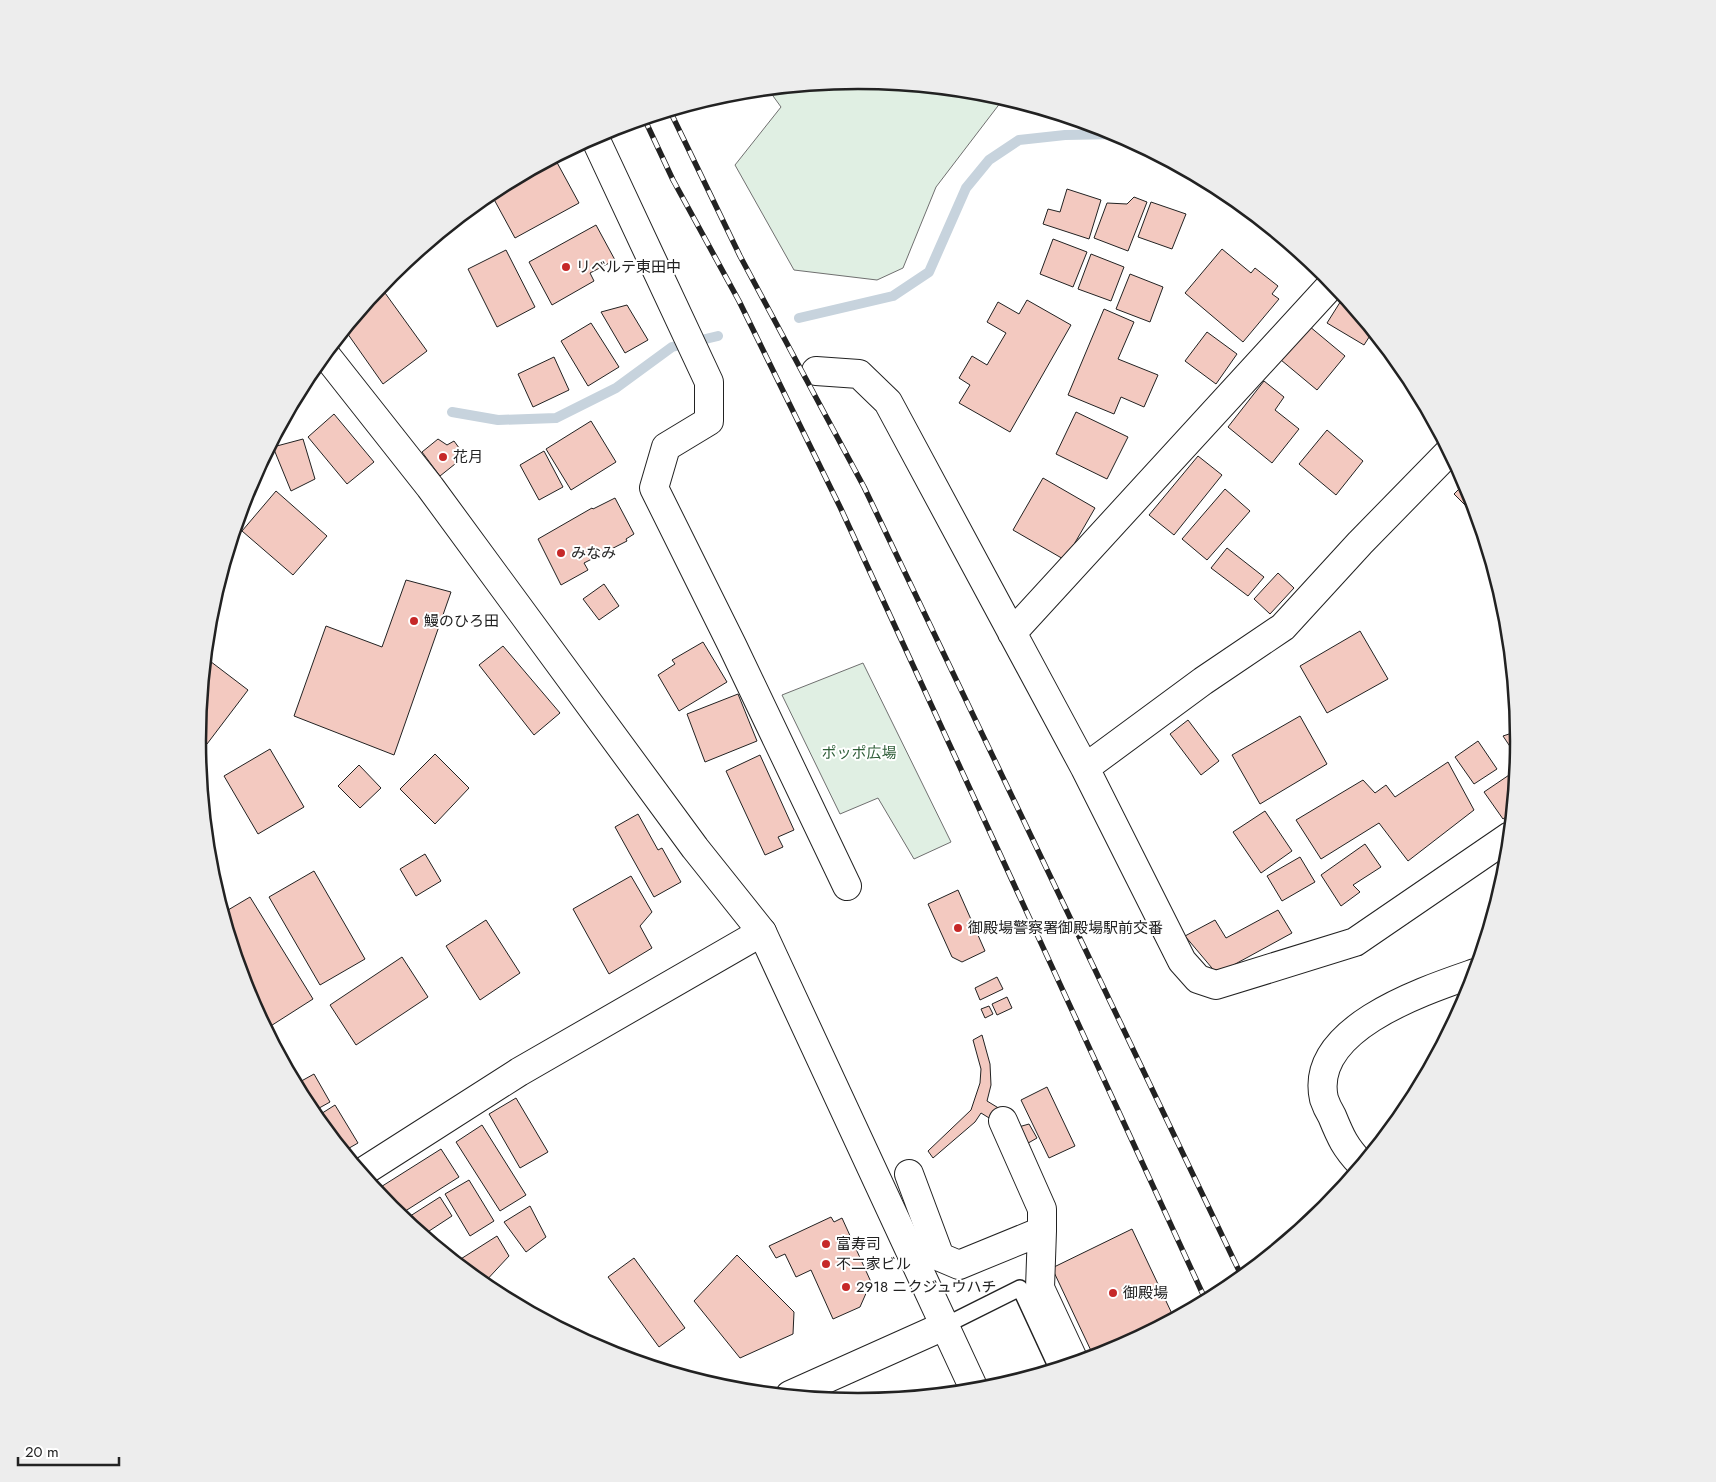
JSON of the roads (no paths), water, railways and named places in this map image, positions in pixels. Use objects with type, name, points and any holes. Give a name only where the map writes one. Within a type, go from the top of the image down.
[{"type":"street","points":[[597,143],[709,382],[708,421],[666,447],[654,488],[732,644],[848,886]]},
{"type":"street","points":[[1012,633],[1327,289]]},
{"type":"street","points":[[330,360],[430,487],[689,840],[762,932],[972,1383]]},
{"type":"street","points":[[816,371],[859,374],[888,402],[1085,768],[1182,961],[1198,979],[1216,985],[1355,942],[1502,841]]},
{"type":"street","points":[[1085,768],[1203,681],[1283,626],[1360,543],[1445,456]]},
{"type":"street","points":[[367,1170],[519,1072],[762,932]]},
{"type":"street","points":[[1357,1159],[1345,1147],[1324,1098],[1325,1071],[1337,1047],[1352,1030],[1416,993],[1467,976]]},
{"type":"street","points":[[1003,1121],[1042,1209],[1040,1288],[1072,1357]]},
{"type":"street","points":[[909,1174],[940,1257],[959,1265],[1042,1231]]},
{"type":"street","points":[[800,1391],[944,1326]]},
{"type":"lane","points":[[944,1326],[1020,1288],[1055,1363]]},
{"type":"waterway","points":[[799,318],[893,296],[929,272],[966,188],[989,160],[1019,140],[1065,135],[1098,134]]},
{"type":"waterway","points":[[452,412],[498,420],[556,418],[616,388],[672,347],[718,336]]},
{"type":"railway","points":[[672,116],[740,256],[864,487],[1239,1270]]},
{"type":"railway","points":[[647,124],[673,180],[739,301],[841,509],[1203,1294]]},
{"type":"place","name":"リベルテ東田中","points":[[566,267]]},
{"type":"place","name":"花月","points":[[443,457]]},
{"type":"place","name":"みなみ","points":[[561,553]]},
{"type":"place","name":"鰻のひろ田","points":[[414,621]]},
{"type":"place","name":"御殿場警察署御殿場駅前交番","points":[[958,928]]},
{"type":"place","name":"富寿司","points":[[826,1244]]},
{"type":"place","name":"不二家ビル","points":[[826,1264]]},
{"type":"place","name":"2918 ニクジュウハチ","points":[[846,1287]]},
{"type":"place","name":"御殿場","points":[[1113,1293]]},
{"type":"park label","name":"ポッポ広場","points":[[859,753]]}]
